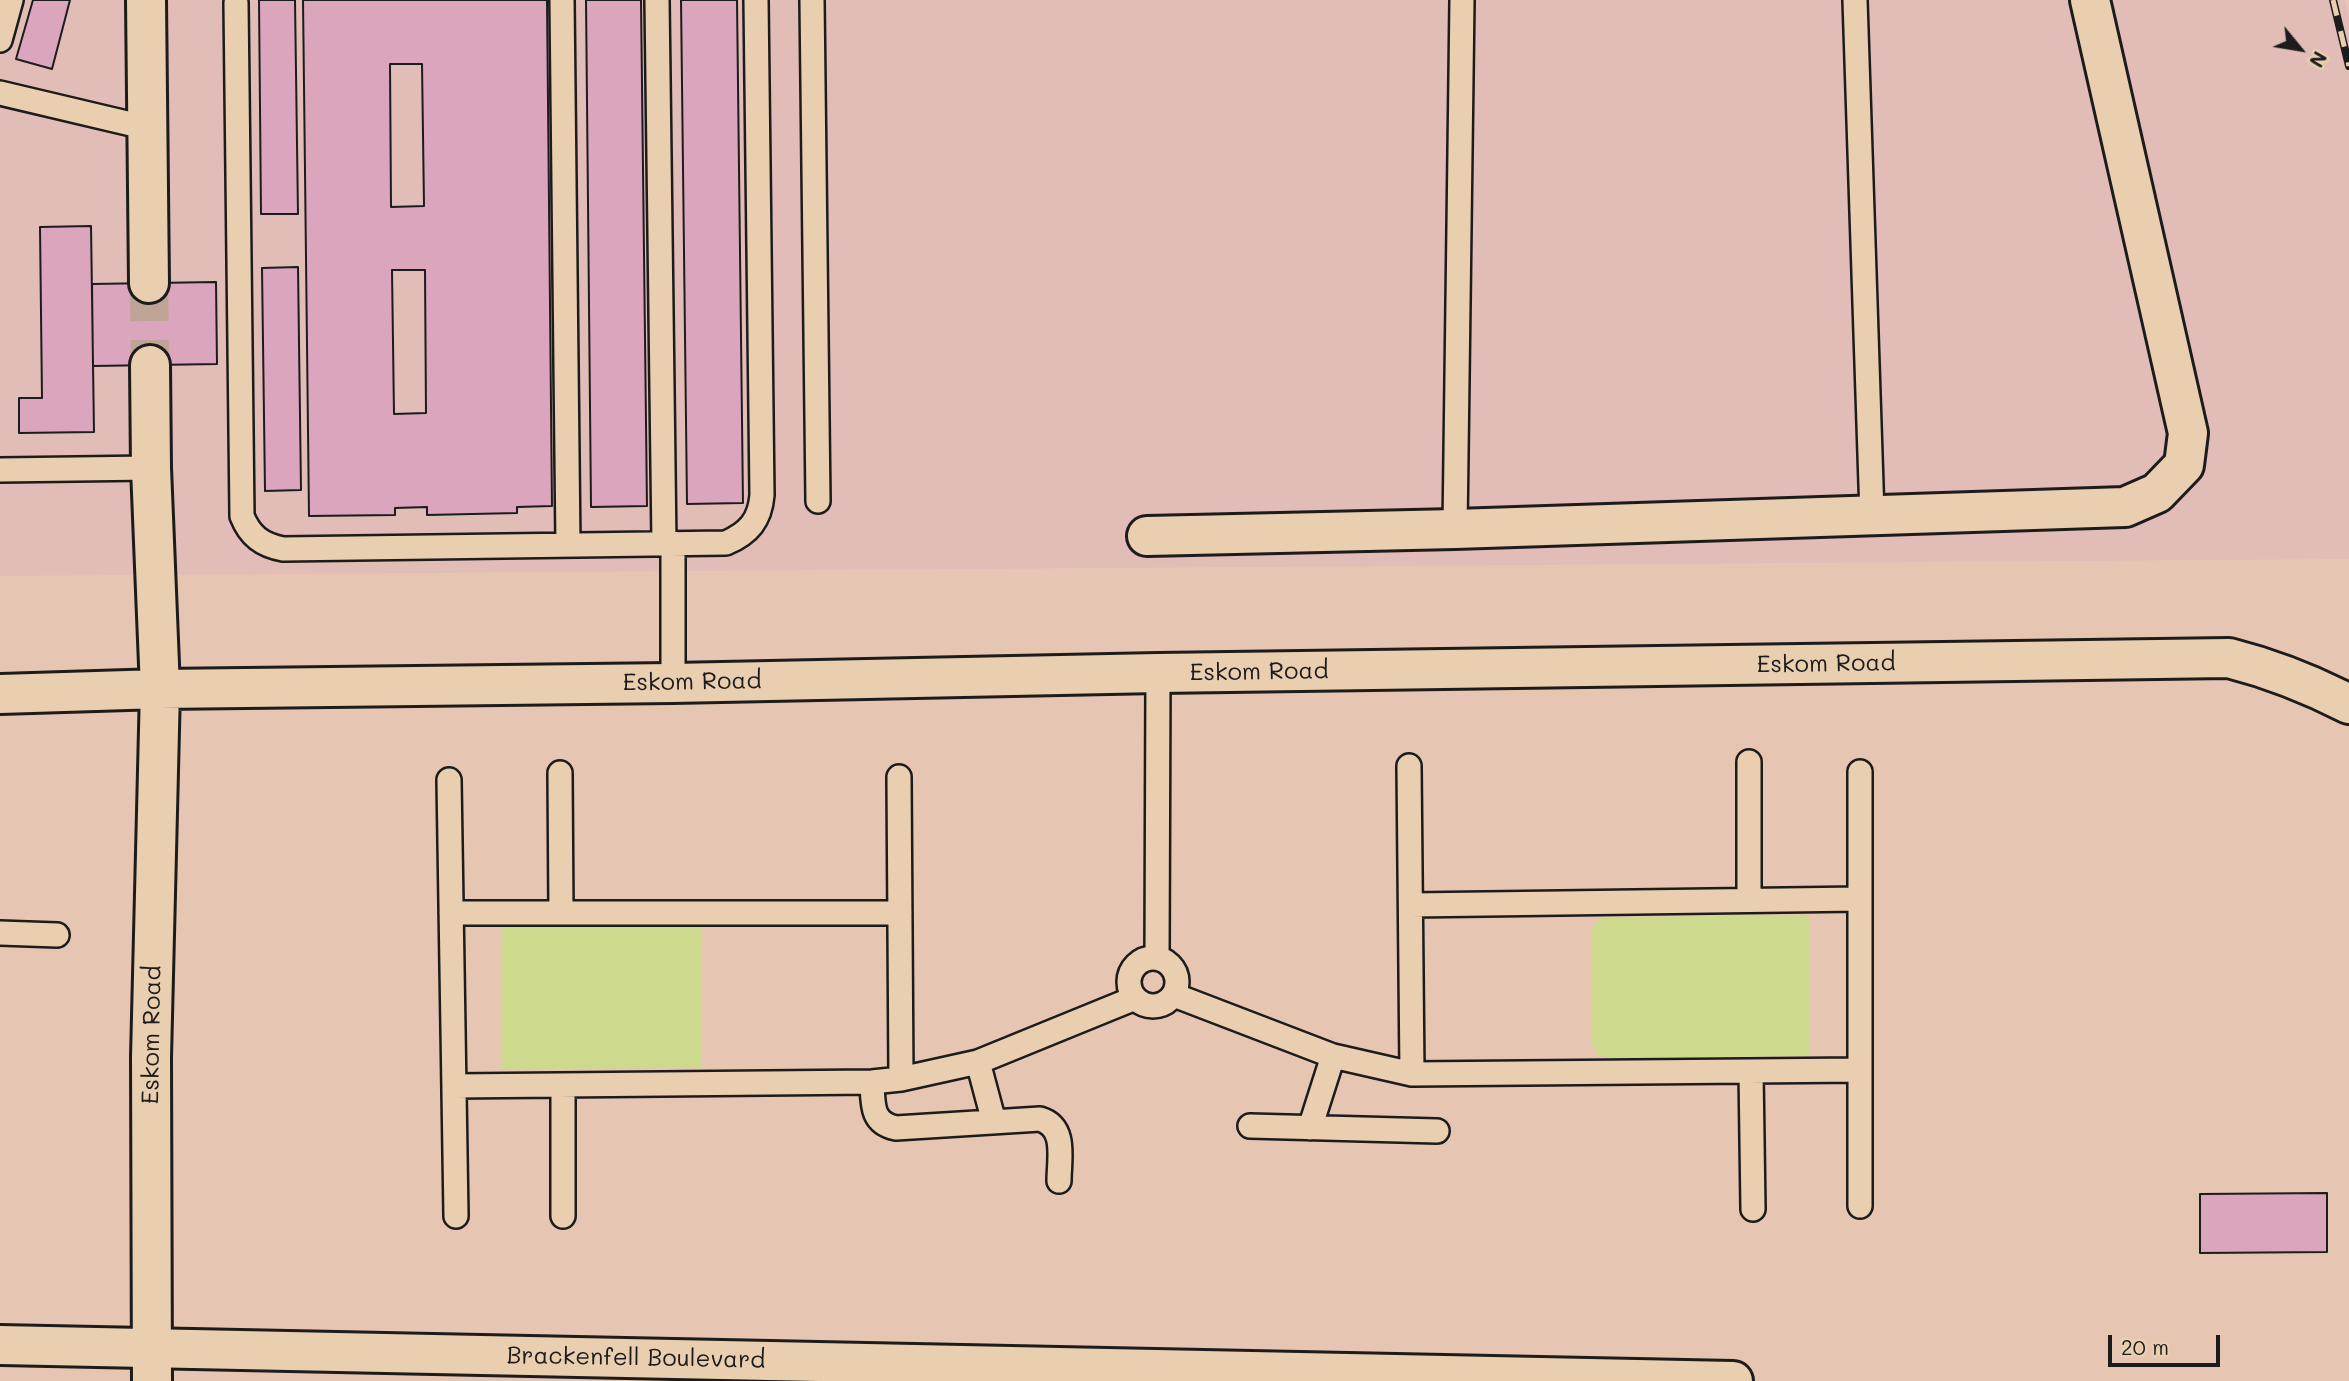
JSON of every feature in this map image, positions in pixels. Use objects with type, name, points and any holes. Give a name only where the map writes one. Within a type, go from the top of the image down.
[{"type":"street","points":[[146,0],[149,283]]},
{"type":"street","points":[[1147,536],[1455,529],[2125,507],[2157,493],[2184,465],[2188,433],[2090,0]]},
{"type":"street","points":[[150,365],[151,468],[160,688]]},
{"type":"street","name":"Eskom Road","points":[[0,694],[160,688],[673,683],[1158,673],[2229,658],[2265,667],[2305,682],[2349,704]]},
{"type":"street","name":"Eskom Road","points":[[152,1364],[151,1056],[160,688]]},
{"type":"street","name":"Brackenfell Boulevard","points":[[0,1345],[152,1364],[1733,1381]]},
{"type":"lane","points":[[0,40],[11,0]]},
{"type":"lane","points":[[562,0],[568,545]]},
{"type":"lane","points":[[657,0],[673,683]]},
{"type":"lane","points":[[236,3],[242,516],[256,539],[269,547],[283,550],[726,543],[740,537],[751,527],[761,507],[756,0]]},
{"type":"lane","points":[[812,0],[818,501]]},
{"type":"lane","points":[[1455,529],[1462,0]]},
{"type":"lane","points":[[1855,0],[1872,515]]},
{"type":"lane","points":[[0,93],[148,128]]},
{"type":"lane","points":[[0,470],[151,468]]},
{"type":"lane","points":[[1157,958],[1158,673]]},
{"type":"lane","points":[[1749,762],[1749,900]]},
{"type":"lane","points":[[1409,766],[1412,1074]]},
{"type":"lane","points":[[559,772],[561,913]]},
{"type":"lane","points":[[1860,772],[1860,1206]]},
{"type":"lane","points":[[899,777],[901,1079]]},
{"type":"lane","points":[[449,780],[456,1216]]},
{"type":"lane","points":[[1411,905],[1860,899]]},
{"type":"lane","points":[[451,913],[900,913]]},
{"type":"lane","points":[[0,933],[57,935]]},
{"type":"lane","points":[[1157,958],[1172,966],[1178,980],[1174,995],[1163,1004],[1148,1006],[1135,998],[1129,985],[1132,970],[1144,960],[1157,958]]},
{"type":"lane","points":[[1174,995],[1333,1056],[1412,1074],[1860,1070]]},
{"type":"lane","points":[[454,1086],[872,1082],[901,1079],[978,1062],[1135,998]]},
{"type":"lane","points":[[1310,1128],[1333,1056]]},
{"type":"lane","points":[[978,1062],[994,1122]]},
{"type":"lane","points":[[1751,1071],[1753,1209]]},
{"type":"lane","points":[[872,1082],[874,1113],[877,1119],[889,1127],[1041,1119],[1049,1121],[1055,1127],[1059,1138],[1059,1181]]},
{"type":"lane","points":[[563,1085],[563,1216]]},
{"type":"lane","points":[[1250,1126],[1437,1131]]},
{"type":"shaded area","points":[[0,0],[2345,0],[2349,18],[2349,559],[0,576]]},
{"type":"green space","points":[[1809,915],[1810,1056],[1608,1058],[1596,1054],[1592,1043],[1591,931],[1597,920],[1606,917]]},
{"type":"green space","points":[[501,928],[701,928],[701,1068],[501,1069]]},
{"type":"building","points":[[33,0],[70,0],[52,69],[16,59]]},
{"type":"building","points":[[259,0],[295,0],[298,214],[261,214]]},
{"type":"building","points":[[303,0],[547,0],[552,506],[517,507],[517,513],[427,515],[427,507],[395,508],[395,515],[309,516]],"holes":[[[390,64],[422,64],[424,206],[391,207]],[[392,270],[425,270],[426,413],[394,414]]]},
{"type":"building","points":[[586,0],[641,0],[647,506],[591,507]]},
{"type":"building","points":[[681,0],[737,0],[743,503],[687,504]]},
{"type":"building","points":[[91,226],[94,432],[19,433],[19,398],[42,398],[40,227]]},
{"type":"building","points":[[298,267],[301,490],[265,491],[262,268]]},
{"type":"building","points":[[216,282],[217,364],[93,366],[92,284]]},
{"type":"building","points":[[2327,1193],[2327,1252],[2200,1253],[2200,1194]]},
{"type":"tunnel","points":[[149,283],[150,365]]},
{"type":"railway","points":[[2333,0],[2349,66]]}]
